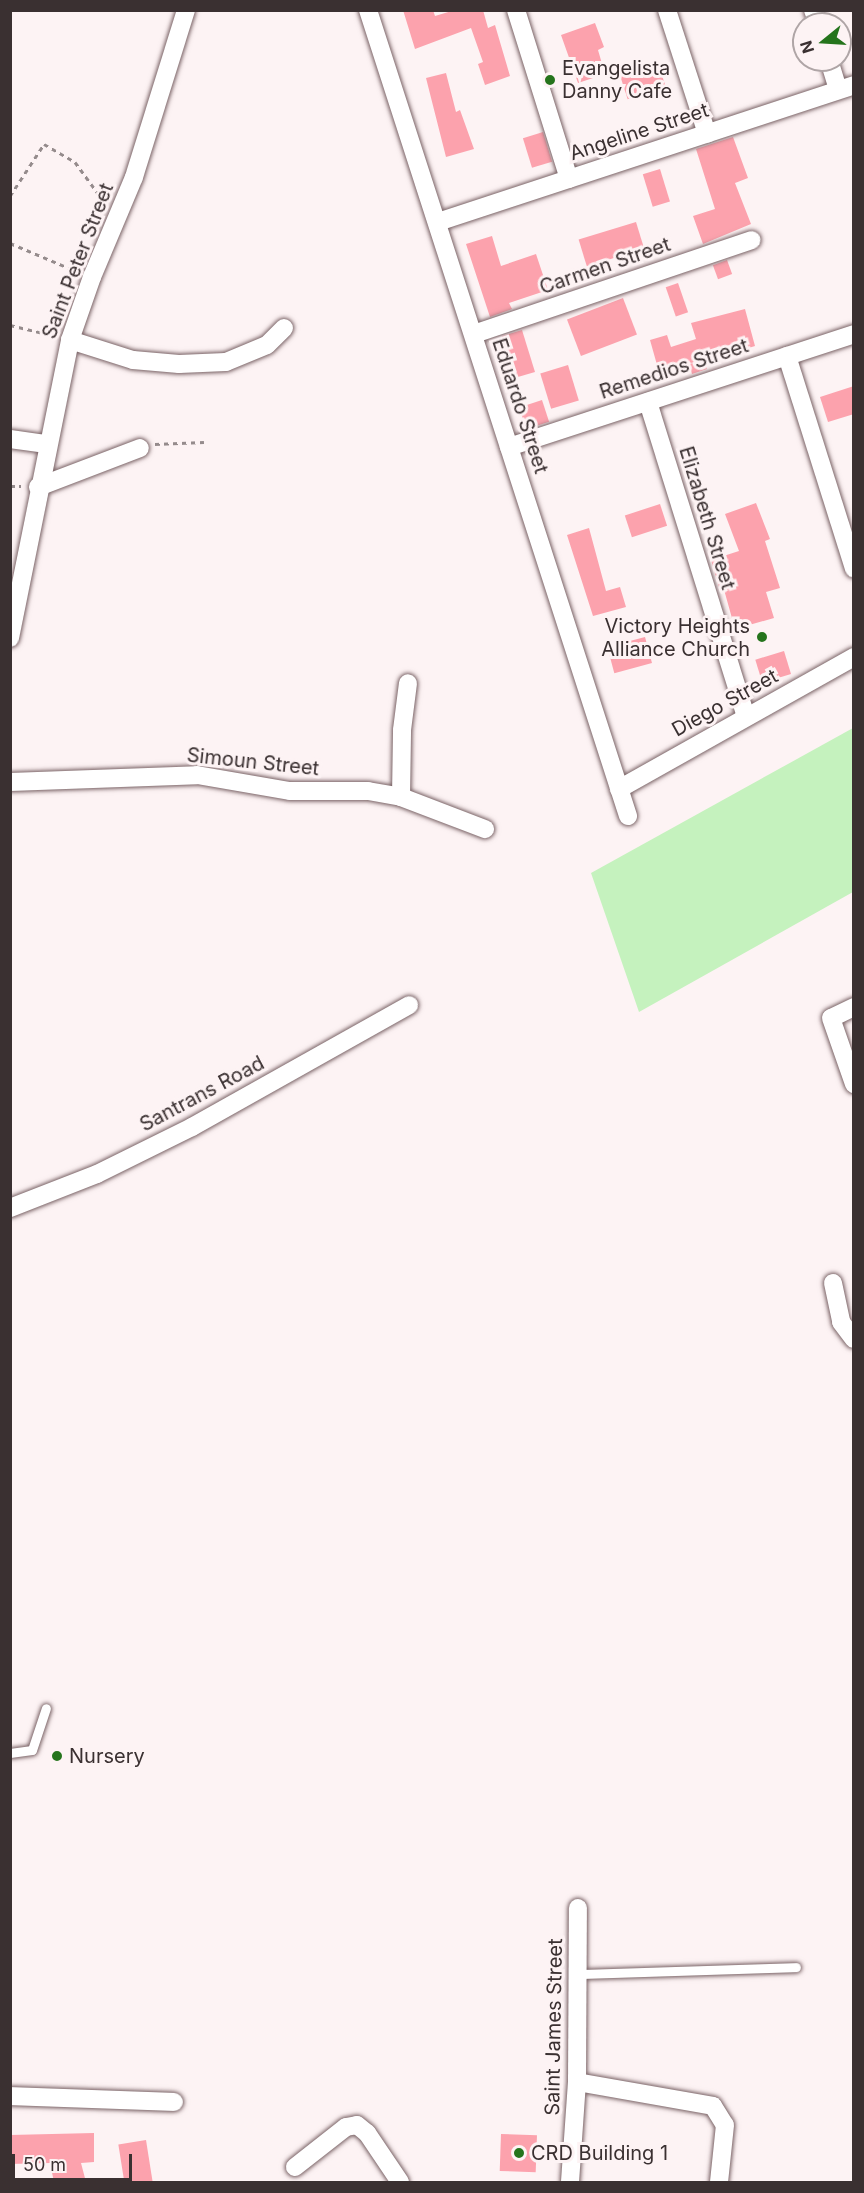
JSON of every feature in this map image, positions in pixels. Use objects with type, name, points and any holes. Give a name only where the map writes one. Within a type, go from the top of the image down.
[{"type":"street","name":"Saint Peter Street","points":[[10,639],[46,444],[70,340],[92,277],[134,177],[186,10]]},
{"type":"street","name":"Eduardo Street","points":[[368,10],[628,816]]},
{"type":"street","points":[[516,10],[569,179]]},
{"type":"street","points":[[668,10],[707,134]]},
{"type":"street","points":[[836,72],[846,88]]},
{"type":"street","name":"Angeline Street","points":[[438,222],[846,88]]},
{"type":"street","name":"Carmen Street","points":[[474,334],[751,240]]},
{"type":"street","points":[[70,340],[133,360],[179,364],[226,362],[267,345],[284,328]]},
{"type":"street","name":"Remedios Street","points":[[509,447],[854,334]]},
{"type":"street","points":[[787,356],[854,569]]},
{"type":"street","name":"Elizabeth Street","points":[[648,402],[746,716]]},
{"type":"street","points":[[10,439],[46,444]]},
{"type":"street","points":[[38,486],[140,448]]},
{"type":"street","name":"Diego Street","points":[[619,789],[854,657]]},
{"type":"street","points":[[401,797],[402,730],[408,683]]},
{"type":"street","name":"Simoun Street","points":[[10,782],[197,775],[290,791],[368,791],[401,797],[485,829]]},
{"type":"street","name":"Santrans Road","points":[[10,1208],[97,1174],[192,1127],[409,1005]]},
{"type":"street","points":[[854,1007],[831,1018],[854,1084]]},
{"type":"street","points":[[833,1283],[841,1322],[854,1339]]},
{"type":"street","name":"Saint James Street","points":[[570,2182],[578,2082],[578,1908]]},
{"type":"street","points":[[578,2082],[713,2106],[725,2125],[720,2182]]},
{"type":"street","points":[[10,2096],[174,2102]]},
{"type":"street","points":[[295,2167],[346,2127],[357,2125],[367,2133],[400,2182]]},
{"type":"lane","points":[[10,1753],[32,1750],[46,1708]]},
{"type":"lane","points":[[578,1974],[796,1967]]},
{"type":"path","points":[[10,196],[44,144],[75,162],[102,201],[120,211]]},
{"type":"path","points":[[10,243],[92,277]]},
{"type":"path","points":[[10,325],[70,340]]},
{"type":"path","points":[[140,448],[170,442],[204,442]]},
{"type":"green space","points":[[853,728],[853,892],[639,1012],[591,873]]},
{"type":"building","points":[[403,10],[433,10],[435,16],[455,10],[483,10],[488,28],[495,25],[510,76],[485,85],[478,64],[483,62],[471,28],[415,49]]},
{"type":"building","points":[[595,23],[604,47],[598,50],[605,74],[578,83],[561,35]]},
{"type":"building","points":[[658,63],[666,87],[628,99],[620,75]]},
{"type":"building","points":[[446,73],[456,112],[460,110],[474,149],[446,157],[426,78]]},
{"type":"building","points":[[543,132],[552,162],[532,168],[523,138]]},
{"type":"building","points":[[733,137],[748,178],[735,183],[751,224],[703,244],[693,216],[715,209],[696,149]]},
{"type":"building","points":[[660,169],[670,202],[653,207],[643,174]]},
{"type":"building","points":[[636,222],[644,249],[587,266],[579,240]]},
{"type":"building","points":[[492,236],[501,266],[536,254],[548,290],[509,303],[512,309],[490,317],[466,244]]},
{"type":"building","points":[[727,260],[732,274],[718,279],[713,265]]},
{"type":"building","points":[[678,283],[688,312],[676,317],[666,287]]},
{"type":"building","points":[[623,298],[637,334],[581,356],[567,320]]},
{"type":"building","points":[[745,309],[755,346],[739,351],[737,343],[702,353],[707,369],[692,374],[689,363],[659,372],[650,340],[667,335],[671,347],[696,339],[691,323]]},
{"type":"building","points":[[522,330],[535,372],[511,379],[502,336]]},
{"type":"building","points":[[568,365],[579,400],[551,409],[540,373]]},
{"type":"building","points":[[854,386],[854,414],[828,422],[820,397]]},
{"type":"building","points":[[542,400],[549,422],[526,429],[519,407]]},
{"type":"building","points":[[756,503],[770,539],[765,541],[780,588],[766,592],[774,618],[735,629],[723,586],[719,587],[711,560],[739,551],[725,514]]},
{"type":"building","points":[[660,504],[667,526],[632,537],[625,515]]},
{"type":"building","points":[[589,528],[606,591],[620,587],[626,607],[593,616],[567,535]]},
{"type":"building","points":[[645,637],[652,663],[614,673],[607,647]]},
{"type":"building","points":[[784,651],[791,674],[762,683],[755,660]]},
{"type":"building","points":[[94,2133],[94,2162],[81,2163],[86,2182],[54,2182],[50,2163],[10,2164],[10,2135]]},
{"type":"building","name":"CRD Building 1","points":[[501,2134],[537,2135],[536,2172],[500,2171]]},
{"type":"building","points":[[146,2140],[153,2182],[124,2182],[118,2144]]},
{"type":"place","name":"Evangelista Danny Cafe","points":[[550,80]]},
{"type":"place","name":"Victory Heights Alliance Church","points":[[762,637]]},
{"type":"place","name":"Nursery","points":[[57,1756]]},
{"type":"place","name":"CRD Building 1","points":[[519,2153]]}]
